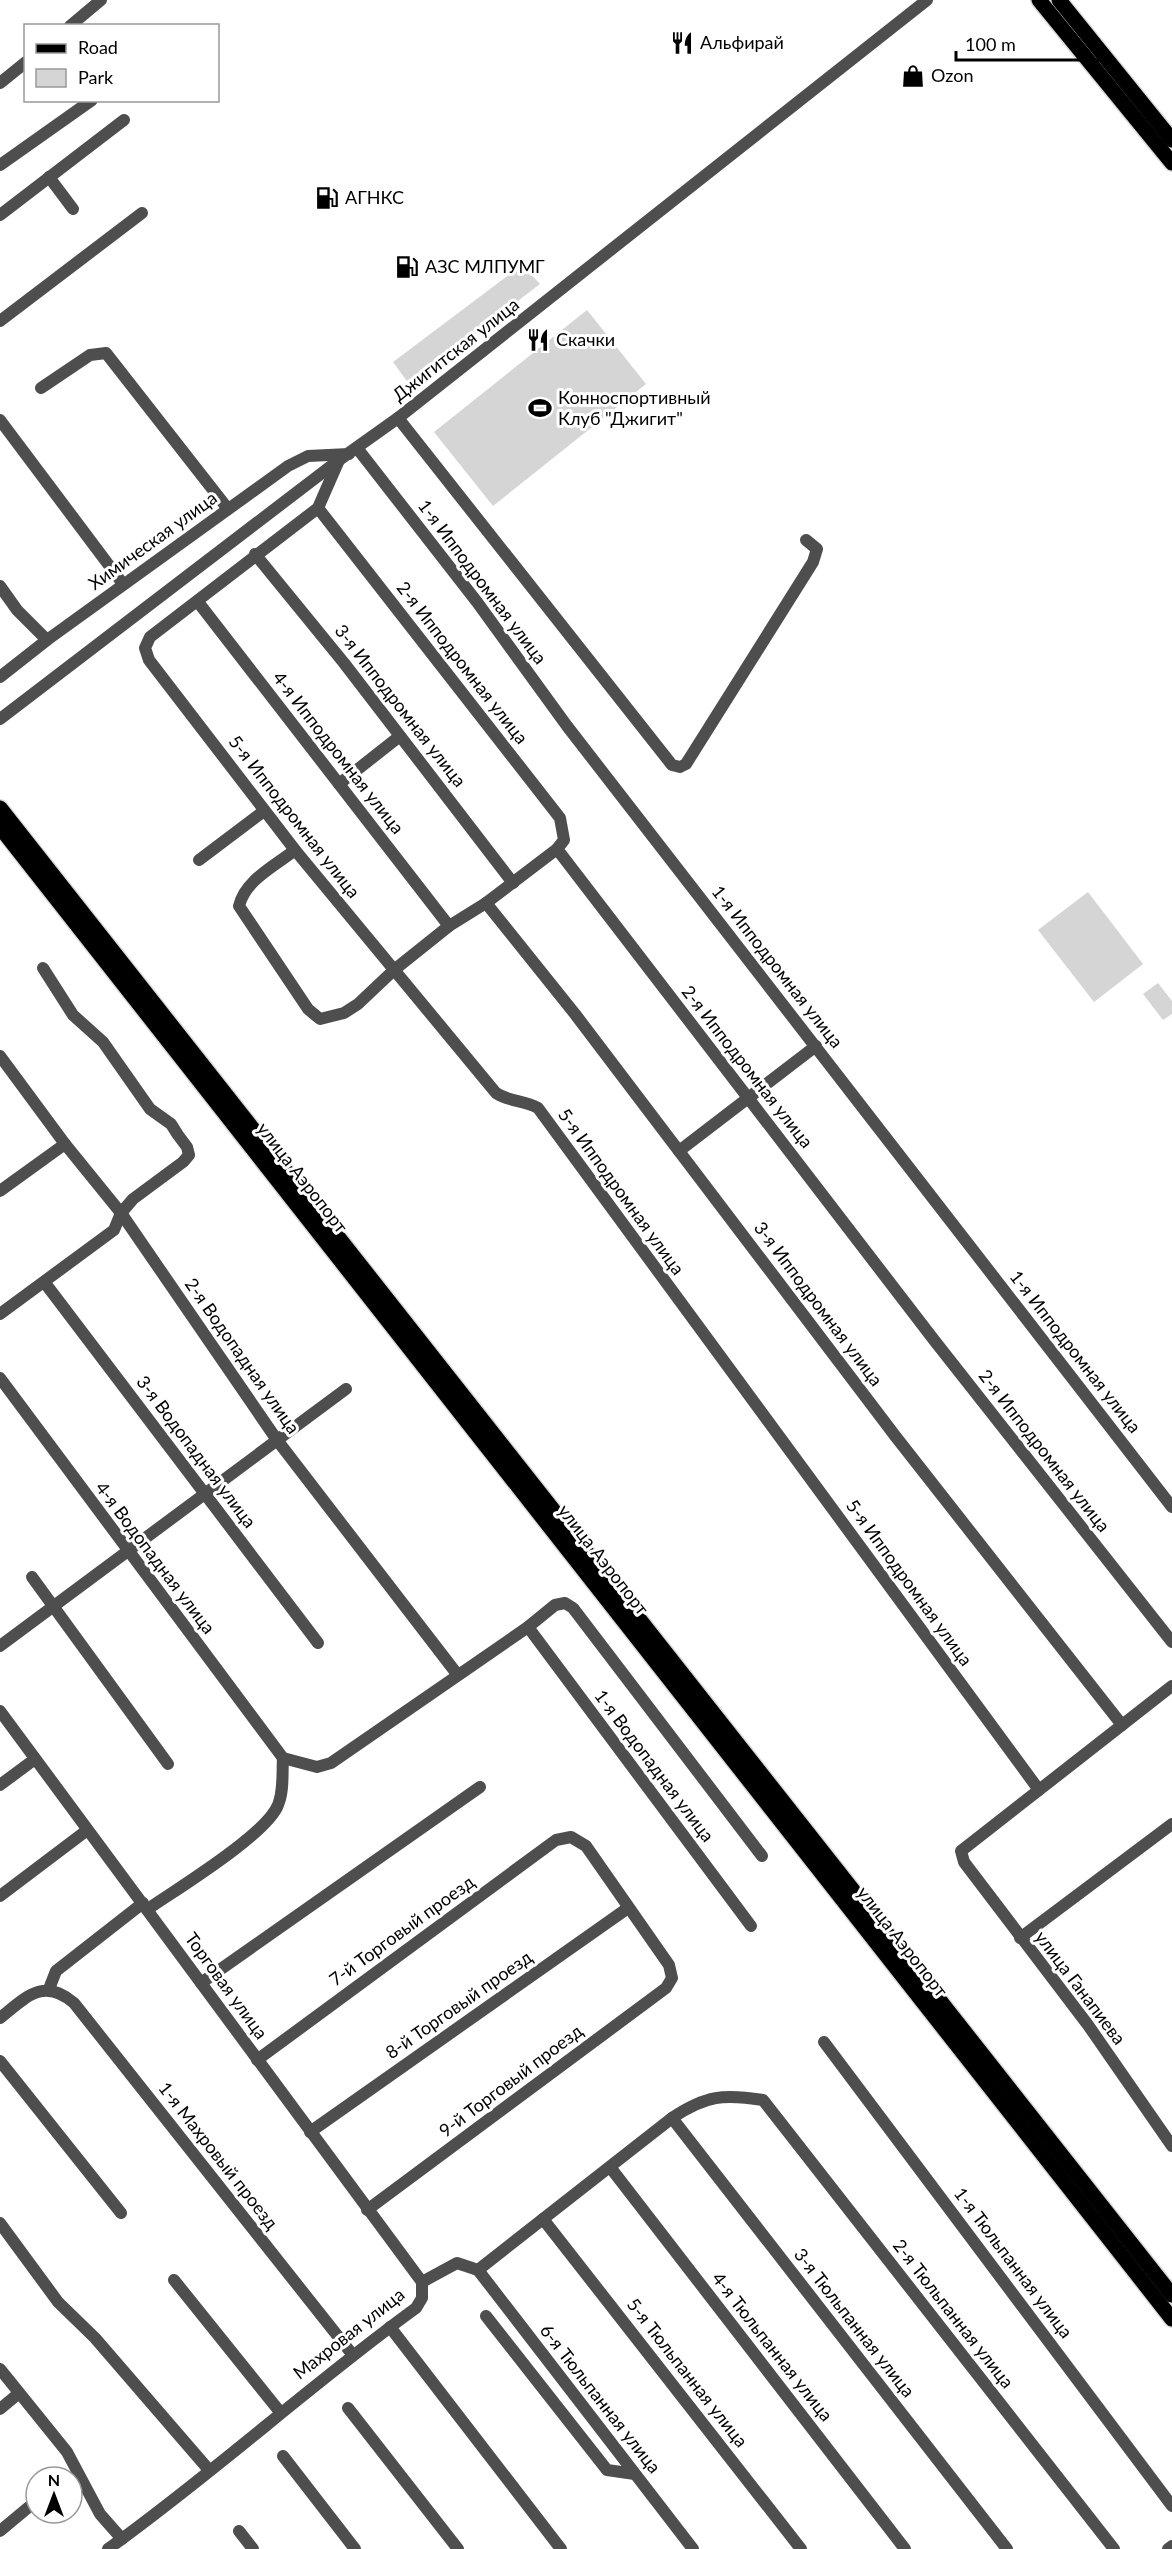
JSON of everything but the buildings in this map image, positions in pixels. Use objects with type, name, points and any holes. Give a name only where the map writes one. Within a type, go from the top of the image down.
[{"type":"main road","points":[[1039,0],[1172,163]]},
{"type":"main road","points":[[1059,0],[1172,141]]},
{"type":"main road","name":"улица Аэропорт","points":[[0,808],[1172,2295]]},
{"type":"main road","name":"улица Аэропорт","points":[[0,827],[1172,2319]]},
{"type":"street","points":[[72,24],[101,0]]},
{"type":"street","name":"Джигитская улица","points":[[0,719],[398,418],[927,0]]},
{"type":"street","points":[[0,83],[24,64]]},
{"type":"street","points":[[0,165],[89,102]]},
{"type":"street","points":[[0,215],[124,120]]},
{"type":"street","points":[[49,177],[73,208]]},
{"type":"street","points":[[0,321],[142,213]]},
{"type":"street","points":[[41,388],[90,355],[106,353],[228,509]]},
{"type":"street","points":[[398,418],[672,765],[680,767],[687,764],[813,562],[817,549],[806,540]]},
{"type":"street","points":[[0,420],[123,584]]},
{"type":"street","points":[[198,602],[255,554],[318,508],[348,454]]},
{"type":"street","name":"Химическая улица","points":[[0,677],[123,584],[298,461],[308,456],[348,454]]},
{"type":"street","name":"1-я Ипподромная улица","points":[[348,454],[477,602],[567,726],[1172,1507]]},
{"type":"street","name":"2-я Ипподромная улица","points":[[318,508],[560,818],[564,840],[557,849],[1172,1642]]},
{"type":"street","name":"3-я Ипподромная улица","points":[[255,554],[513,883]]},
{"type":"street","points":[[0,586],[17,610],[47,640]]},
{"type":"street","name":"5-я Ипподромная улица","points":[[198,602],[150,637],[145,648],[149,660],[295,850],[496,1093],[505,1099],[526,1101],[538,1108],[1039,1790]]},
{"type":"street","name":"4-я Ипподромная улица","points":[[198,602],[449,926]]},
{"type":"street","points":[[339,784],[400,736]]},
{"type":"street","points":[[199,860],[264,811]]},
{"type":"street","points":[[295,850],[250,885],[242,894],[239,906],[314,1016],[320,1019],[345,1013],[358,1004],[394,970],[449,926],[486,903],[557,849]]},
{"type":"street","name":"3-я Ипподромная улица","points":[[486,903],[575,1014],[896,1437],[1122,1725]]},
{"type":"street","points":[[0,1314],[114,1230],[122,1213],[133,1199],[189,1155],[183,1141],[171,1124],[150,1109],[103,1042],[73,1015],[43,968]]},
{"type":"street","points":[[679,1151],[816,1046]]},
{"type":"street","name":"2-я Водопадная улица","points":[[0,1056],[4,1070],[122,1213],[277,1440],[457,1674]]},
{"type":"street","points":[[0,1191],[65,1144]]},
{"type":"street","name":"3-я Водопадная улица","points":[[45,1283],[318,1643]]},
{"type":"street","name":"4-я Водопадная улица","points":[[0,1378],[283,1758]]},
{"type":"street","points":[[0,1646],[346,1389]]},
{"type":"street","points":[[32,1577],[52,1608],[168,1764]]},
{"type":"street","points":[[0,2018],[23,2000],[49,1989],[56,1971],[146,1906],[245,1840],[270,1817],[278,1806],[282,1790],[283,1758],[317,1767],[331,1762],[528,1627],[555,1605],[565,1603],[573,1608],[762,1856]]},
{"type":"street","name":"1-я Водопадная улица","points":[[528,1627],[751,1926]]},
{"type":"street","points":[[1039,1790],[1172,1686]]},
{"type":"street","name":"Торговая улица","points":[[0,1711],[86,1831],[146,1906],[422,2282]]},
{"type":"street","points":[[0,1785],[35,1759]]},
{"type":"street","points":[[201,1983],[480,1787]]},
{"type":"street","name":"улица Ганапиева","points":[[1039,1790],[961,1851],[964,1862],[1088,2025],[1172,2146]]},
{"type":"street","points":[[1020,1938],[1172,1824]]},
{"type":"street","points":[[0,1896],[86,1831]]},
{"type":"street","name":"7-й Торговый проезд","points":[[258,2060],[556,1840],[572,1837],[586,1846],[628,1908]]},
{"type":"street","name":"9-й Торговый проезд","points":[[367,2210],[666,1989],[672,1978],[669,1965],[628,1908]]},
{"type":"street","name":"8-й Торговый проезд","points":[[310,2132],[628,1908]]},
{"type":"street","name":"1-я Махровый проезд","points":[[49,1989],[62,1992],[74,2003],[352,2354]]},
{"type":"street","name":"1-я Тюльпанная улица","points":[[824,2042],[1172,2506]]},
{"type":"street","points":[[0,2061],[121,2213]]},
{"type":"street","name":"2-я Тюльпанная улица","points":[[672,2118],[691,2106],[715,2097],[733,2096],[764,2100],[1114,2549]]},
{"type":"street","points":[[478,2270],[672,2118]]},
{"type":"street","name":"3-я Тюльпанная улица","points":[[672,2118],[1007,2549]]},
{"type":"street","name":"4-я Тюльпанная улица","points":[[610,2167],[905,2549]]},
{"type":"street","name":"5-я Тюльпанная улица","points":[[543,2219],[801,2549]]},
{"type":"street","points":[[0,2223],[58,2302],[95,2338],[209,2470]]},
{"type":"street","name":"Махровая улица","points":[[108,2549],[352,2354],[416,2308],[422,2298],[422,2282],[457,2263],[478,2270]]},
{"type":"street","name":"6-я Тюльпанная улица","points":[[478,2270],[693,2549]]},
{"type":"street","points":[[174,2280],[280,2412]]},
{"type":"street","points":[[486,2316],[608,2470],[635,2474]]},
{"type":"street","points":[[390,2327],[561,2549]]},
{"type":"street","points":[[0,2369],[18,2394],[55,2436],[68,2465]]},
{"type":"street","points":[[0,2409],[18,2394]]},
{"type":"street","points":[[348,2408],[458,2549]]},
{"type":"street","points":[[283,2456],[355,2549]]},
{"type":"street","points":[[84,2491],[122,2539]]},
{"type":"street","points":[[0,2531],[24,2512]]},
{"type":"street","points":[[239,2531],[253,2549]]},
{"type":"street","points":[[1168,2549],[1172,2546]]},
{"type":"green space","points":[[522,265],[540,284],[409,384],[393,362]]},
{"type":"green space","name":"Конноспортивный Клуб \"Джигит\"","points":[[587,310],[646,384],[493,506],[434,432]]},
{"type":"green space","points":[[1088,892],[1143,964],[1094,1002],[1038,930]]},
{"type":"green space","points":[[1158,983],[1172,1001],[1172,1014],[1163,1020],[1143,994]]},
{"type":"place","name":"Альфирай","points":[[682,43]]},
{"type":"place","name":"Ozon","points":[[913,76]]},
{"type":"place","name":"АГНКС","points":[[327,198]]},
{"type":"place","name":"АЗС МЛПУМГ","points":[[407,267]]},
{"type":"place","name":"Скачки","points":[[538,340]]},
{"type":"place","name":"Конноспортивный Клуб \"Джигит\"","points":[[540,408]]}]
